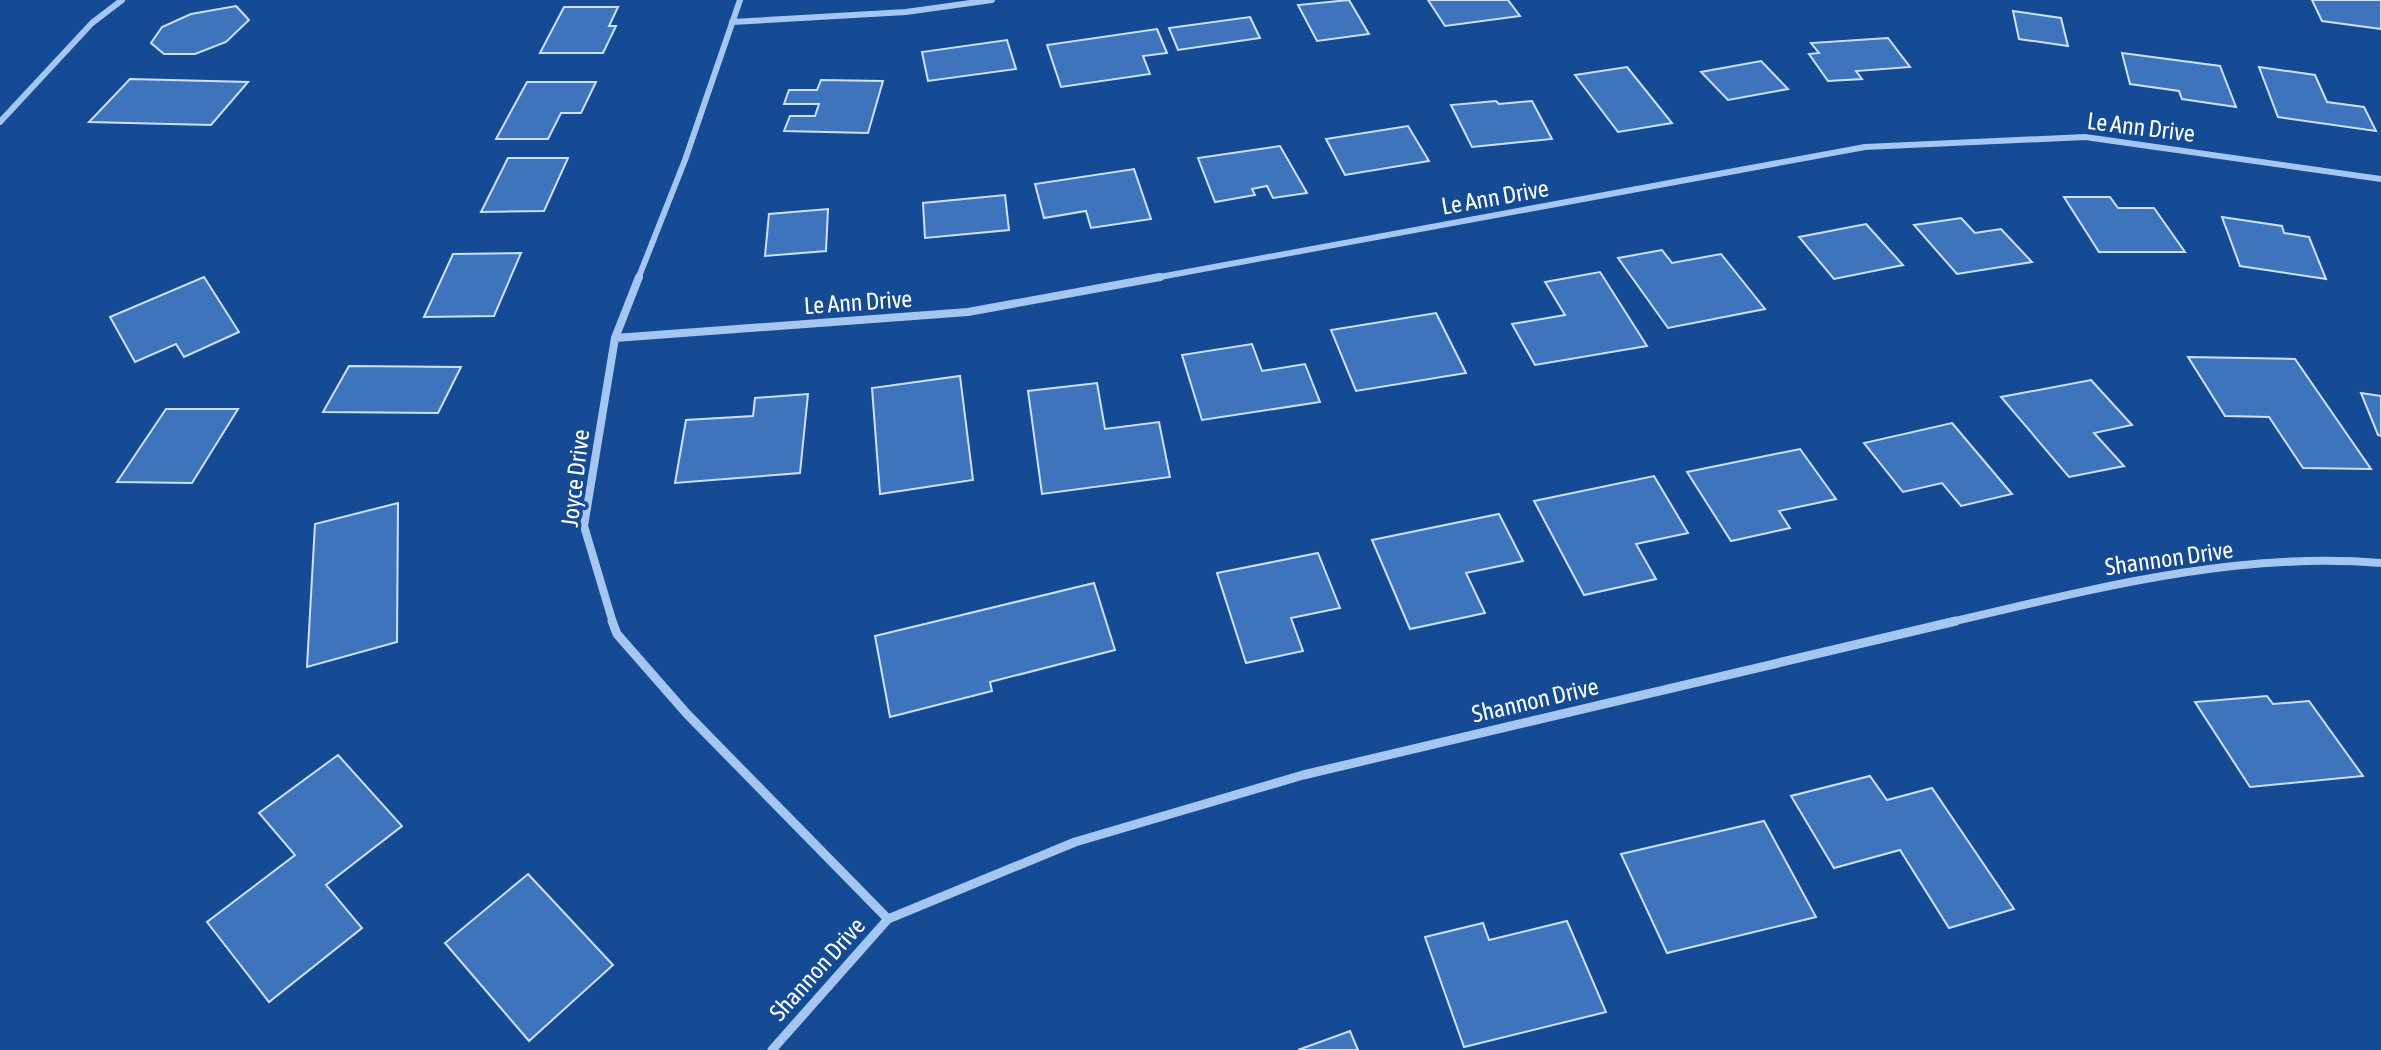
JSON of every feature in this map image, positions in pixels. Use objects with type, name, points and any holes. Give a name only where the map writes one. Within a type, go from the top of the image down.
[{"type":"street","points":[[0,122],[92,23],[122,0]]},
{"type":"street","name":"Joyce Drive","points":[[740,0],[685,160],[615,338],[584,526],[599,585],[617,634],[687,714],[888,919]]},
{"type":"street","points":[[732,22],[906,12],[992,0]]},
{"type":"street","name":"Le Ann Drive","points":[[615,338],[968,312],[1865,147],[1961,140],[2085,137],[2381,179]]},
{"type":"street","name":"Shannon Drive","points":[[772,1050],[888,919],[1075,842],[1303,775],[2123,582],[2255,566],[2361,560],[2381,563]]},
{"type":"building","points":[[1349,0],[1369,34],[1317,41],[1298,5]]},
{"type":"building","points":[[1428,0],[1508,0],[1520,16],[1445,26]]},
{"type":"building","points":[[2312,0],[2381,0],[2381,29],[2322,21]]},
{"type":"building","points":[[236,6],[249,20],[226,42],[195,54],[164,54],[151,43],[162,27],[191,14]]},
{"type":"building","points":[[564,7],[618,7],[609,26],[616,26],[603,53],[540,53]]},
{"type":"building","points":[[2013,11],[2061,18],[2068,46],[2019,39]]},
{"type":"building","points":[[1250,17],[1260,38],[1178,50],[1169,28]]},
{"type":"building","points":[[1157,29],[1167,53],[1143,56],[1150,74],[1061,87],[1047,45]]},
{"type":"building","points":[[1888,38],[1910,67],[1856,71],[1862,79],[1828,81],[1809,54],[1819,53],[1811,43]]},
{"type":"building","points":[[1007,40],[1016,69],[928,81],[922,52]]},
{"type":"building","points":[[2122,53],[2220,66],[2236,107],[2182,99],[2179,91],[2130,84]]},
{"type":"building","points":[[1761,61],[1788,89],[1728,100],[1701,72]]},
{"type":"building","points":[[1627,67],[1672,123],[1618,132],[1575,75]]},
{"type":"building","points":[[2259,67],[2315,75],[2327,102],[2364,107],[2376,131],[2278,117]]},
{"type":"building","points":[[130,79],[248,82],[211,125],[89,122]]},
{"type":"building","points":[[821,80],[883,81],[868,133],[784,131],[790,116],[815,116],[819,104],[784,104],[789,90],[817,90]]},
{"type":"building","points":[[527,82],[596,82],[581,113],[561,113],[548,139],[496,139]]},
{"type":"building","points":[[1496,101],[1499,104],[1532,101],[1552,139],[1472,147],[1451,105]]},
{"type":"building","points":[[1408,126],[1429,161],[1345,175],[1326,139]]},
{"type":"building","points":[[1280,146],[1307,193],[1273,198],[1267,186],[1252,189],[1255,195],[1215,202],[1198,158]]},
{"type":"building","points":[[508,158],[568,158],[544,211],[481,212]]},
{"type":"building","points":[[1134,169],[1151,219],[1091,228],[1086,211],[1044,218],[1035,184]]},
{"type":"building","points":[[1005,195],[1009,230],[925,238],[923,203]]},
{"type":"building","points":[[2064,197],[2110,197],[2118,208],[2154,208],[2185,252],[2099,252]]},
{"type":"building","points":[[828,209],[826,251],[765,256],[769,214]]},
{"type":"building","points":[[2222,217],[2282,226],[2284,233],[2309,237],[2326,279],[2240,266]]},
{"type":"building","points":[[1961,218],[1975,233],[2001,229],[2032,262],[1957,274],[1914,225]]},
{"type":"building","points":[[1866,224],[1903,265],[1834,279],[1799,237]]},
{"type":"building","points":[[1662,250],[1672,263],[1721,254],[1765,309],[1668,328],[1618,258]]},
{"type":"building","points":[[521,253],[494,316],[424,317],[453,254]]},
{"type":"building","points":[[1600,272],[1647,346],[1535,365],[1512,324],[1565,315],[1545,282]]},
{"type":"building","points":[[204,277],[239,332],[184,357],[176,344],[135,362],[110,317]]},
{"type":"building","points":[[1436,313],[1466,373],[1356,391],[1331,330]]},
{"type":"building","points":[[1252,344],[1262,371],[1305,364],[1320,402],[1202,420],[1182,355]]},
{"type":"building","points":[[2188,357],[2295,359],[2371,469],[2303,468],[2269,417],[2225,416]]},
{"type":"building","points":[[349,366],[461,367],[438,413],[323,412]]},
{"type":"building","points":[[960,376],[973,480],[880,494],[872,388]]},
{"type":"building","points":[[2091,380],[2132,425],[2094,433],[2124,466],[2069,477],[2001,397]]},
{"type":"building","points":[[1097,383],[1105,429],[1159,422],[1170,477],[1042,494],[1028,391]]},
{"type":"building","points":[[2361,393],[2381,396],[2381,436],[2378,435]]},
{"type":"building","points":[[808,394],[800,473],[675,483],[686,420],[753,416],[755,398]]},
{"type":"building","points":[[166,409],[238,409],[192,483],[117,482]]},
{"type":"building","points":[[1952,423],[2012,494],[1961,506],[1942,483],[1903,492],[1864,443]]},
{"type":"building","points":[[1800,449],[1836,499],[1779,511],[1790,528],[1731,541],[1687,472]]},
{"type":"building","points":[[1654,476],[1688,533],[1636,544],[1656,579],[1584,595],[1534,501]]},
{"type":"building","points":[[398,503],[397,642],[307,667],[315,524]]},
{"type":"building","points":[[1499,514],[1523,561],[1466,573],[1485,613],[1410,629],[1372,540]]},
{"type":"building","points":[[1318,553],[1340,608],[1291,618],[1303,651],[1246,663],[1217,573]]},
{"type":"building","points":[[1094,583],[1115,650],[990,682],[992,691],[890,717],[875,636]]},
{"type":"building","points":[[2267,696],[2273,704],[2309,701],[2363,776],[2250,787],[2195,702]]},
{"type":"building","points":[[338,755],[402,826],[326,885],[362,928],[269,1002],[207,922],[295,855],[259,813]]},
{"type":"building","points":[[1870,776],[1887,800],[1932,788],[2014,909],[1949,928],[1900,850],[1834,868],[1791,796]]},
{"type":"building","points":[[1764,821],[1816,917],[1667,953],[1621,854]]},
{"type":"building","points":[[528,874],[613,965],[529,1041],[445,943]]},
{"type":"building","points":[[1567,921],[1606,1012],[1464,1047],[1425,937],[1483,923],[1489,940]]},
{"type":"building","points":[[1350,1031],[1358,1050],[1298,1050]]}]
